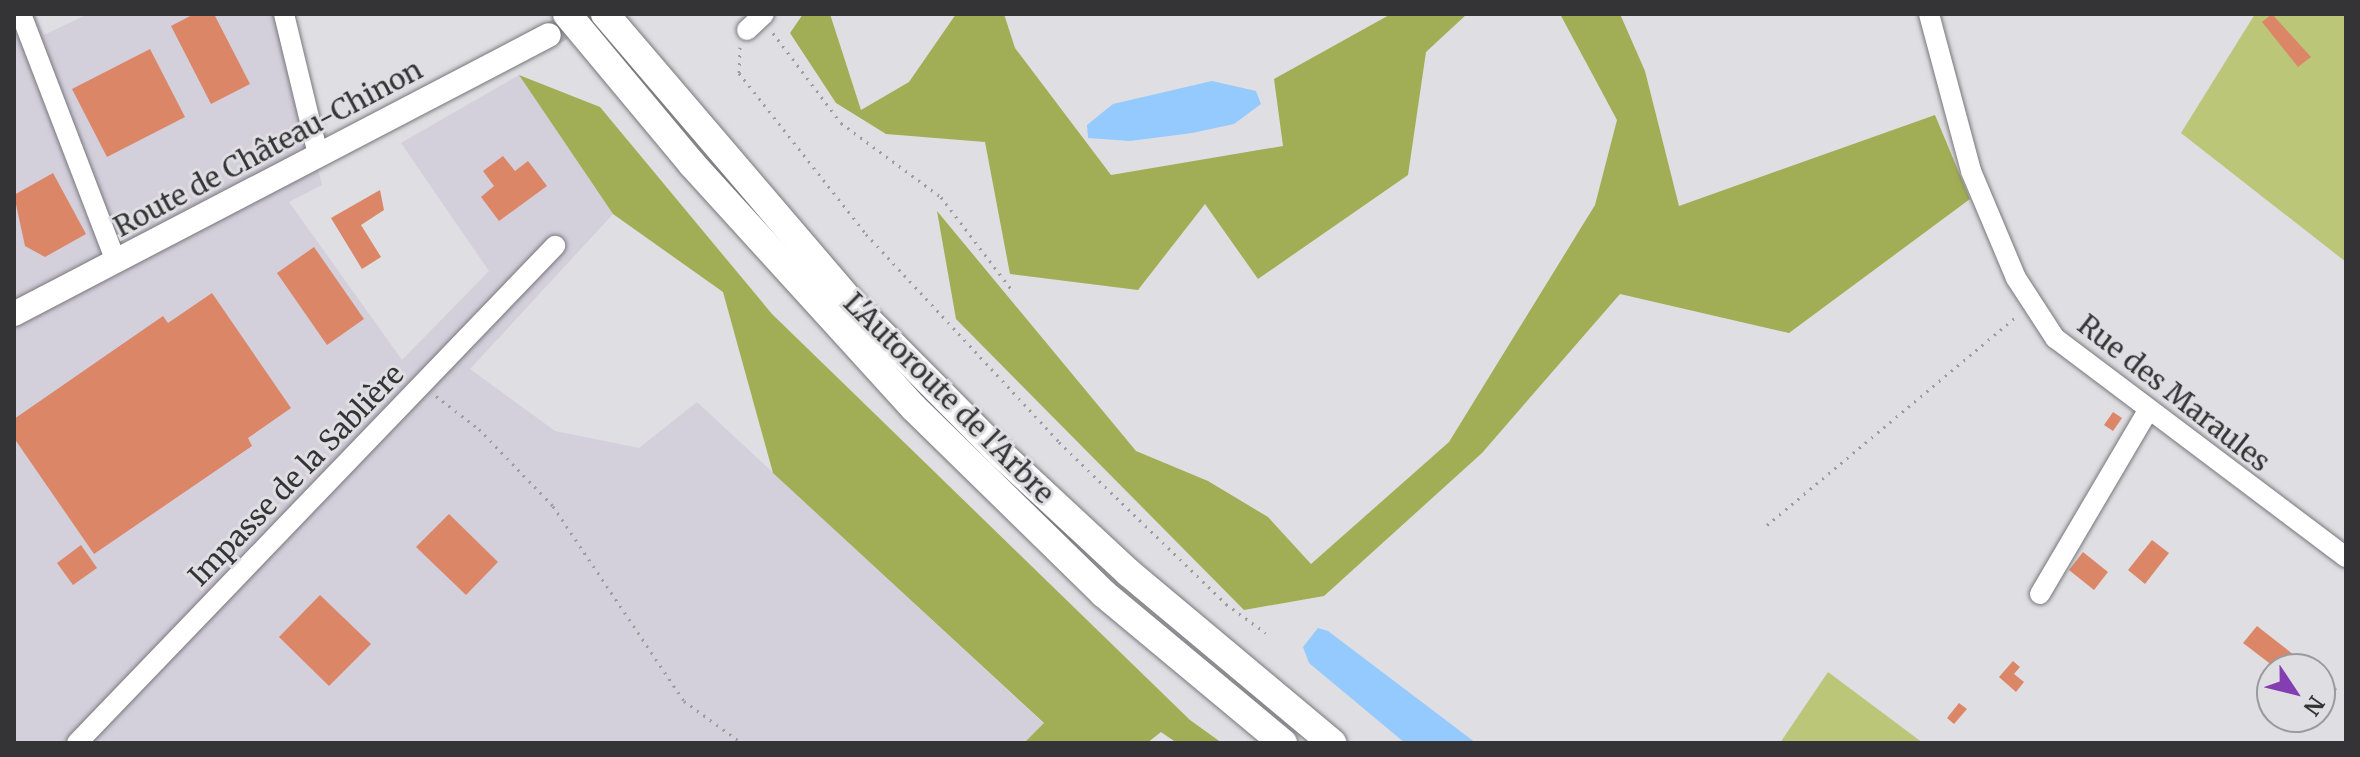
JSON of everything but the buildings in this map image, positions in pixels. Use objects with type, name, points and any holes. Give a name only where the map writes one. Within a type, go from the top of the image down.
[{"type":"highway","name":"L'Autoroute de l'Arbre","points":[[605,14],[859,311],[990,443],[1129,573],[1332,743]]},
{"type":"highway","name":"L'Autoroute de l'Arbre","points":[[558,24],[914,408],[1104,594],[1283,743]]},
{"type":"main road","name":"Route de Château-Chinon","points":[[14,314],[318,155],[558,24]]},
{"type":"street","points":[[21,14],[116,261]]},
{"type":"street","points":[[284,14],[318,155]]},
{"type":"street","name":"Rue des Maraules","points":[[1929,14],[1971,171],[2032,304],[2055,338],[2147,412],[2346,557]]},
{"type":"street","name":"Impasse de la Sablière","points":[[77,743],[555,246]]},
{"type":"street","points":[[2040,594],[2147,412]]},
{"type":"path","points":[[754,26],[841,123],[941,197],[1011,289]]},
{"type":"path","points":[[754,26],[739,73],[866,234],[1059,442],[1226,604],[1266,633]]},
{"type":"path","points":[[1767,525],[2032,304]]},
{"type":"path","points":[[421,385],[479,429],[553,506],[684,701],[742,743]]},
{"type":"shaded area","points":[[14,14],[35,14],[44,35],[88,14],[278,14],[322,185],[289,202],[402,360],[489,271],[401,143],[519,75],[613,214],[470,369],[555,431],[639,448],[697,402],[1044,724],[1024,743],[14,743]]},
{"type":"green space","points":[[803,14],[830,14],[861,110],[909,82],[956,14],[1004,14],[1015,48],[1111,175],[1283,146],[1274,79],[1391,14],[1467,14],[1426,52],[1408,175],[1258,279],[1205,204],[1138,290],[1010,274],[985,142],[886,134],[836,103],[790,33]]},
{"type":"green space","points":[[1560,14],[1620,14],[1645,71],[1679,206],[1935,115],[1970,199],[1789,333],[1620,294],[1482,453],[1324,596],[1244,610],[956,319],[937,211],[1136,451],[1208,481],[1268,517],[1311,564],[1449,442],[1595,205],[1617,120]]},
{"type":"green space","points":[[2255,14],[2346,14],[2346,262],[2181,133]]},
{"type":"green space","points":[[519,75],[600,107],[772,314],[1190,720],[1222,743],[1177,743],[1161,732],[1147,743],[1024,743],[1044,723],[773,473],[723,292],[613,214]]},
{"type":"green space","points":[[1828,672],[1923,743],[1780,743]]},
{"type":"water","points":[[1212,81],[1256,91],[1261,104],[1234,124],[1192,133],[1130,141],[1088,138],[1087,125],[1113,104]]},
{"type":"water","points":[[1318,628],[1328,631],[1476,743],[1405,743],[1309,663],[1303,647]]},
{"type":"tunnel","points":[[549,35],[590,14]]}]
